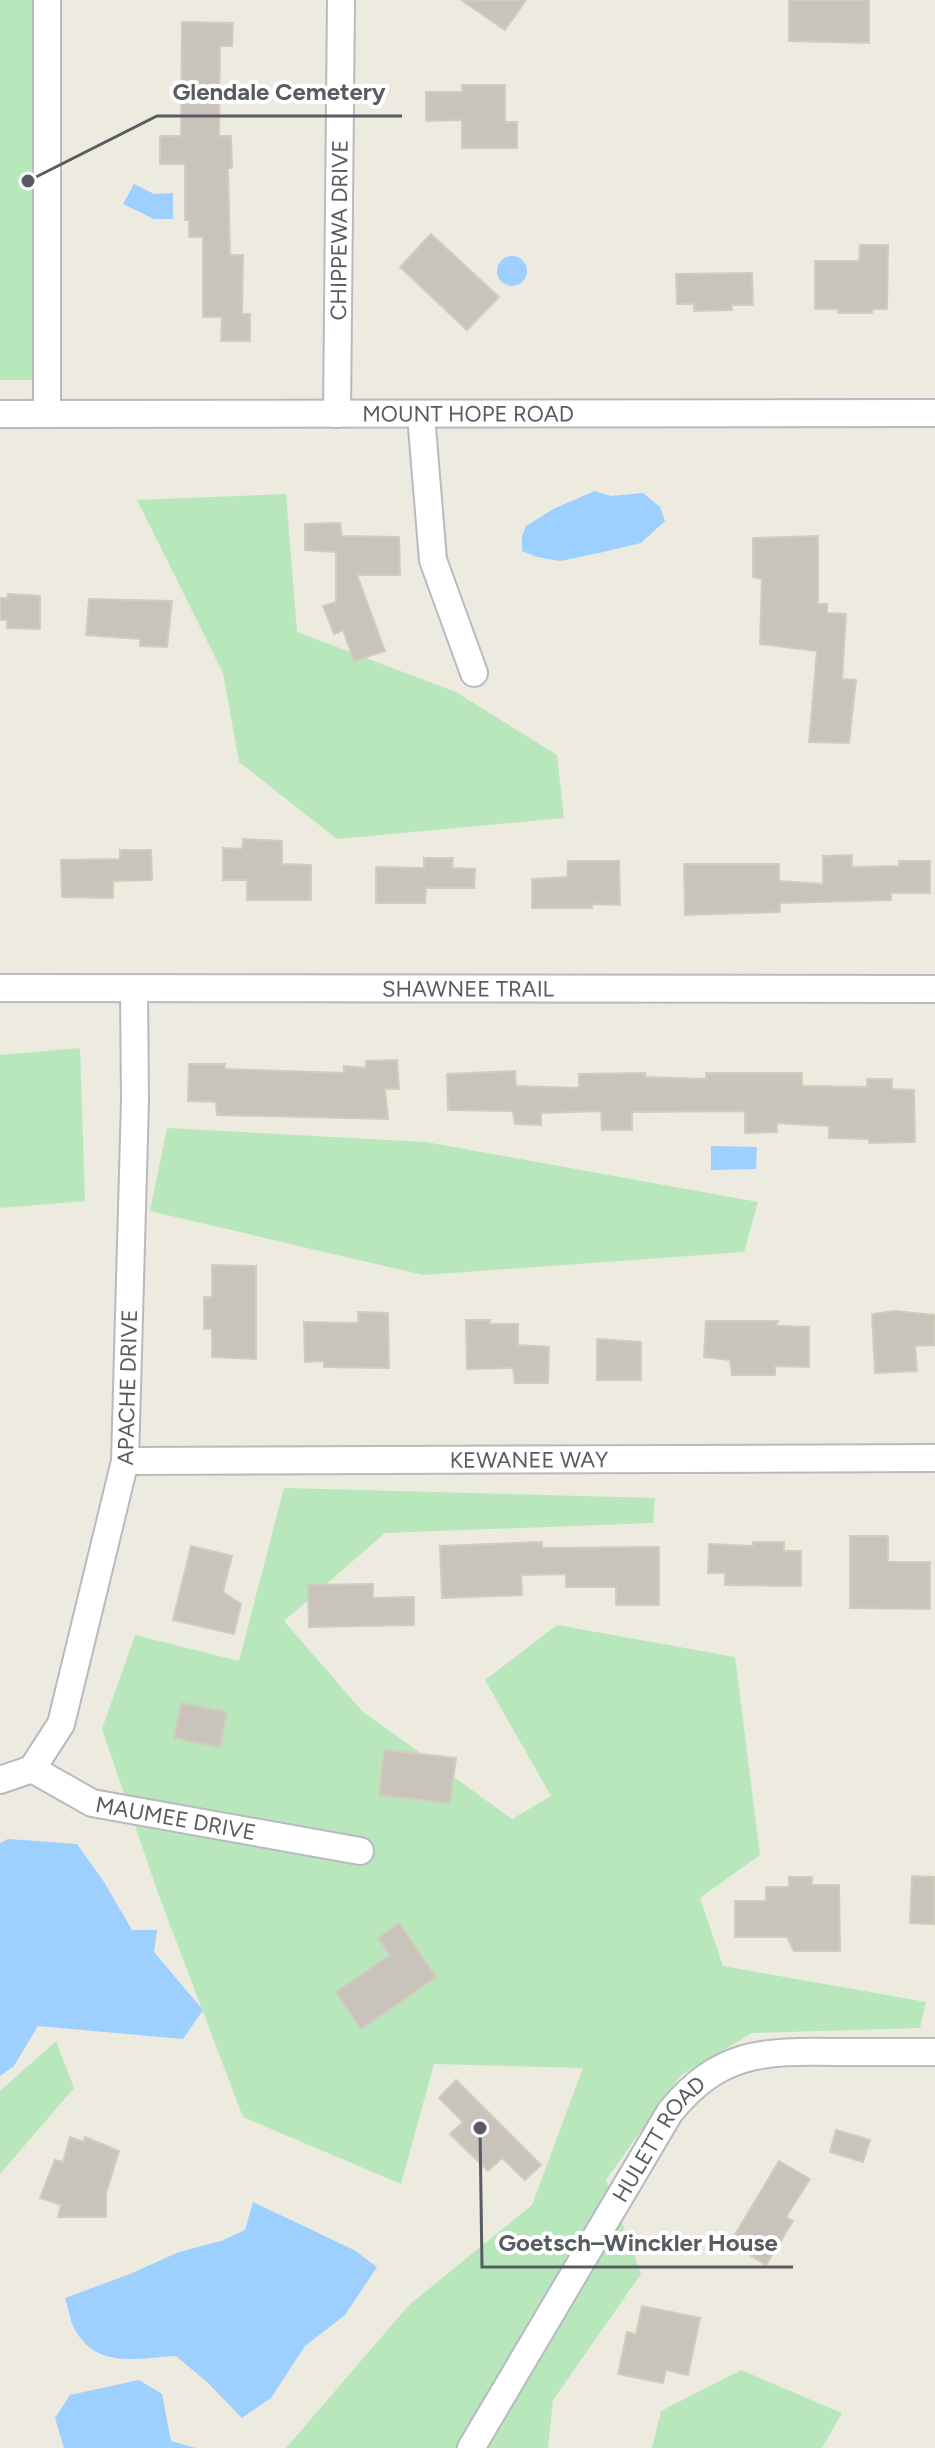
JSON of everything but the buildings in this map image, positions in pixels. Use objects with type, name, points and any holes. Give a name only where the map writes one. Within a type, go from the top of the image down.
[{"type":"street","points":[[47,0],[47,414]]},
{"type":"street","name":"CHIPPEWA DRIVE","points":[[337,414],[341,0]]},
{"type":"street","name":"MOUNT HOPE ROAD","points":[[0,414],[935,413]]},
{"type":"street","points":[[421,415],[433,560],[474,673]]},
{"type":"street","name":"SHAWNEE TRAIL","points":[[0,988],[134,991],[935,989]]},
{"type":"street","name":"APACHE DRIVE","points":[[32,1769],[61,1724],[125,1461],[135,1100],[134,991]]},
{"type":"street","name":"KEWANEE WAY","points":[[125,1461],[935,1458]]},
{"type":"street","points":[[0,1780],[32,1769]]},
{"type":"street","name":"MAUMEE DRIVE","points":[[32,1769],[92,1803],[360,1851]]},
{"type":"street","name":"HULETT ROAD","points":[[471,2448],[670,2112],[700,2081],[738,2060],[769,2053],[935,2052]]},
{"type":"green space","points":[[0,0],[54,0],[58,380],[0,380]]},
{"type":"green space","points":[[286,494],[297,632],[456,692],[557,755],[564,818],[337,839],[239,762],[223,673],[137,500]]},
{"type":"green space","points":[[80,1048],[85,1201],[0,1208],[0,1055]]},
{"type":"green space","points":[[167,1128],[426,1142],[758,1202],[744,1252],[423,1275],[150,1211]]},
{"type":"green space","points":[[284,1488],[655,1498],[653,1523],[385,1533],[284,1621],[362,1711],[512,1819],[551,1796],[485,1680],[557,1625],[735,1657],[760,1855],[700,1898],[723,1966],[926,2002],[920,2028],[752,2033],[680,2076],[606,2180],[641,2274],[553,2400],[548,2448],[286,2448],[409,2305],[532,2205],[583,2068],[434,2064],[401,2184],[243,2117],[159,1896],[102,1729],[135,1635],[239,1661]]},
{"type":"green space","points":[[56,2041],[74,2088],[0,2174],[0,2091]]},
{"type":"green space","points":[[741,2370],[842,2413],[822,2448],[652,2448],[661,2411]]},
{"type":"water","points":[[134,184],[154,194],[173,193],[173,219],[154,219],[123,204]]},
{"type":"water","points":[[512,256],[523,260],[527,271],[523,282],[512,286],[501,282],[497,271],[501,260]]},
{"type":"water","points":[[595,491],[611,496],[643,493],[660,507],[665,521],[641,543],[599,553],[560,561],[522,551],[526,526],[555,508]]},
{"type":"water","points":[[711,1146],[757,1147],[756,1169],[711,1170]]},
{"type":"water","points":[[8,1839],[77,1844],[132,1930],[157,1930],[154,1952],[203,2010],[183,2039],[38,2026],[14,2066],[0,2076],[0,1843]]},
{"type":"water","points":[[253,2202],[354,2250],[377,2267],[345,2315],[305,2346],[271,2398],[242,2418],[176,2356],[133,2359],[106,2356],[83,2341],[73,2325],[65,2298],[179,2252],[221,2241],[245,2230]]},
{"type":"water","points":[[139,2380],[162,2394],[171,2441],[196,2448],[64,2448],[55,2418],[70,2395]]},
{"type":"place","name":"Glendale Cemetery","points":[[28,181]]},
{"type":"place","name":"Goetsch–Winckler House","points":[[480,2128]]}]
